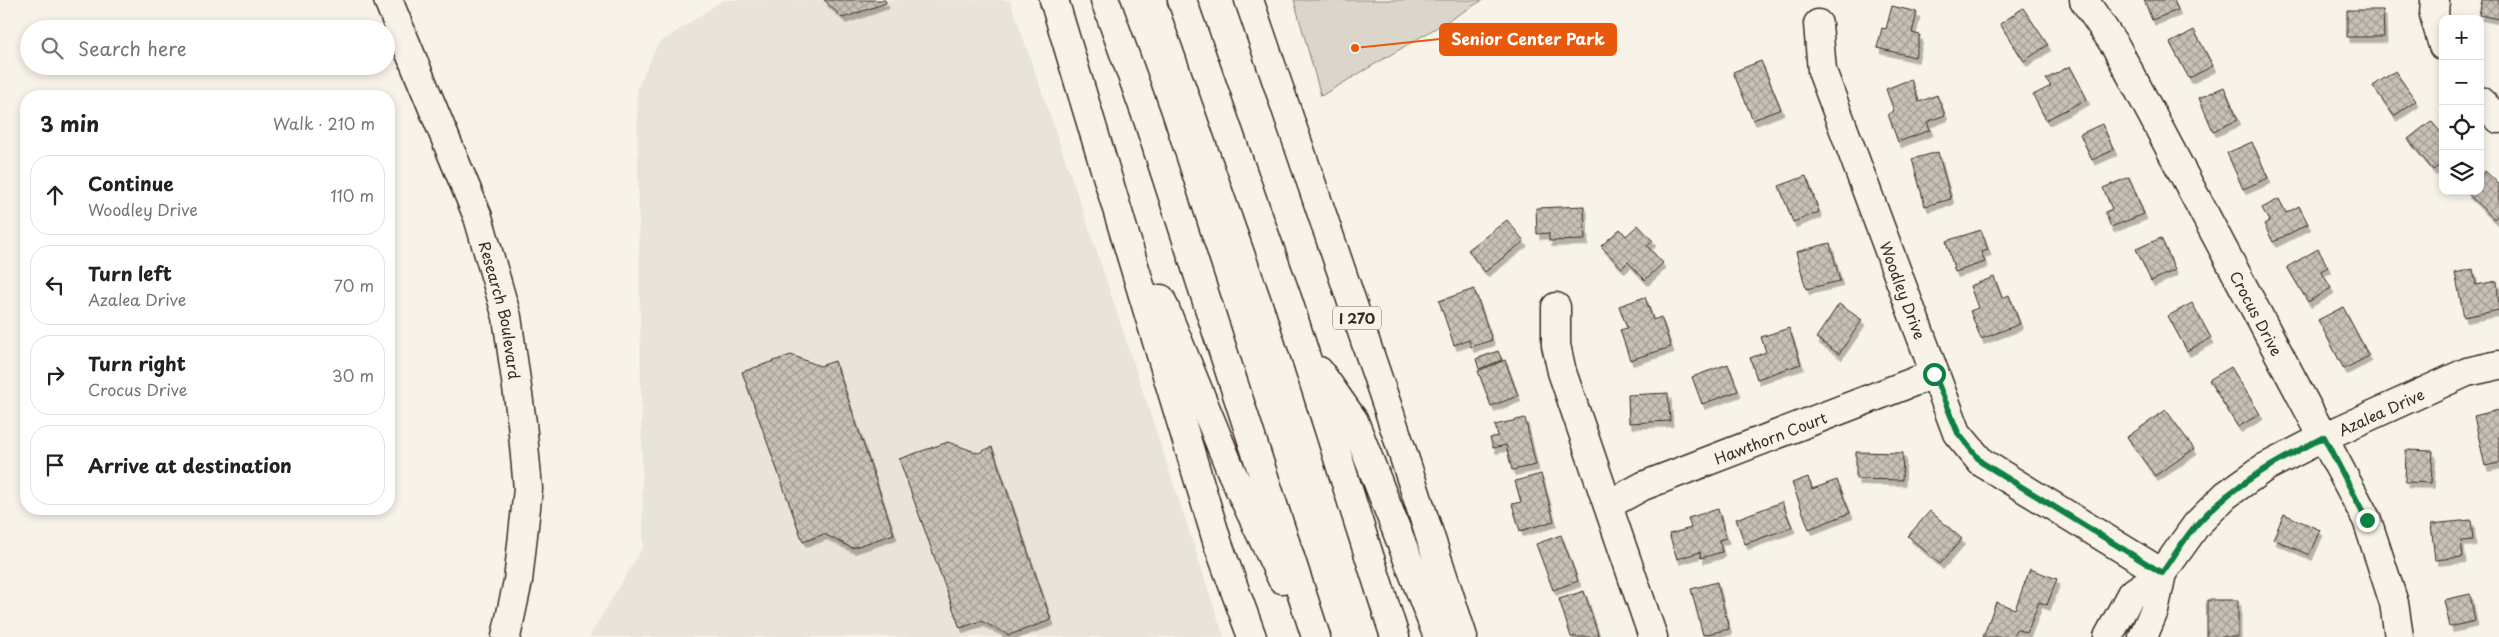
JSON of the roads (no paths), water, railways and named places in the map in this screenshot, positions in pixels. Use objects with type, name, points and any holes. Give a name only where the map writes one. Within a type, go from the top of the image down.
[{"type":"main road","name":"Research Boulevard","points":[[388,0],[478,217],[507,317],[522,424],[528,489],[518,580],[506,637]]},
{"type":"main road","points":[[1054,0],[1218,544],[1252,637]]},
{"type":"main road","points":[[1105,0],[1148,120],[1316,637]]},
{"type":"main road","points":[[1182,0],[1303,348],[1394,637]]},
{"type":"main road","name":"I 270","points":[[1249,0],[1388,405],[1462,637]]},
{"type":"main road","name":"Crocus Drive","points":[[2084,0],[2116,47],[2367,520],[2394,603],[2399,637]]},
{"type":"main road","points":[[2435,0],[2434,15],[2439,32]]},
{"type":"main road","name":"Woodley Drive","points":[[1818,24],[1822,71],[1934,374],[1958,433],[1981,462],[2162,573]]},
{"type":"main road","points":[[2484,105],[2499,119]]},
{"type":"main road","points":[[1099,148],[1232,473],[1309,637]]},
{"type":"main road","points":[[1556,307],[1556,345],[1562,372],[1653,637]]},
{"type":"main road","points":[[1303,348],[1354,422],[1438,637]]},
{"type":"main road","name":"Azalea Drive","points":[[2108,637],[2131,594],[2162,573],[2197,524],[2226,495],[2264,468],[2324,437],[2467,372],[2499,364]]},
{"type":"main road","name":"Hawthorn Court","points":[[1608,505],[1643,486],[1934,374]]},
{"type":"main road","name":"Azalea Drive","points":[[2143,637],[2154,611],[2162,573]]},
{"type":"place","name":"Senior Center Park","points":[[1355,48]]}]
